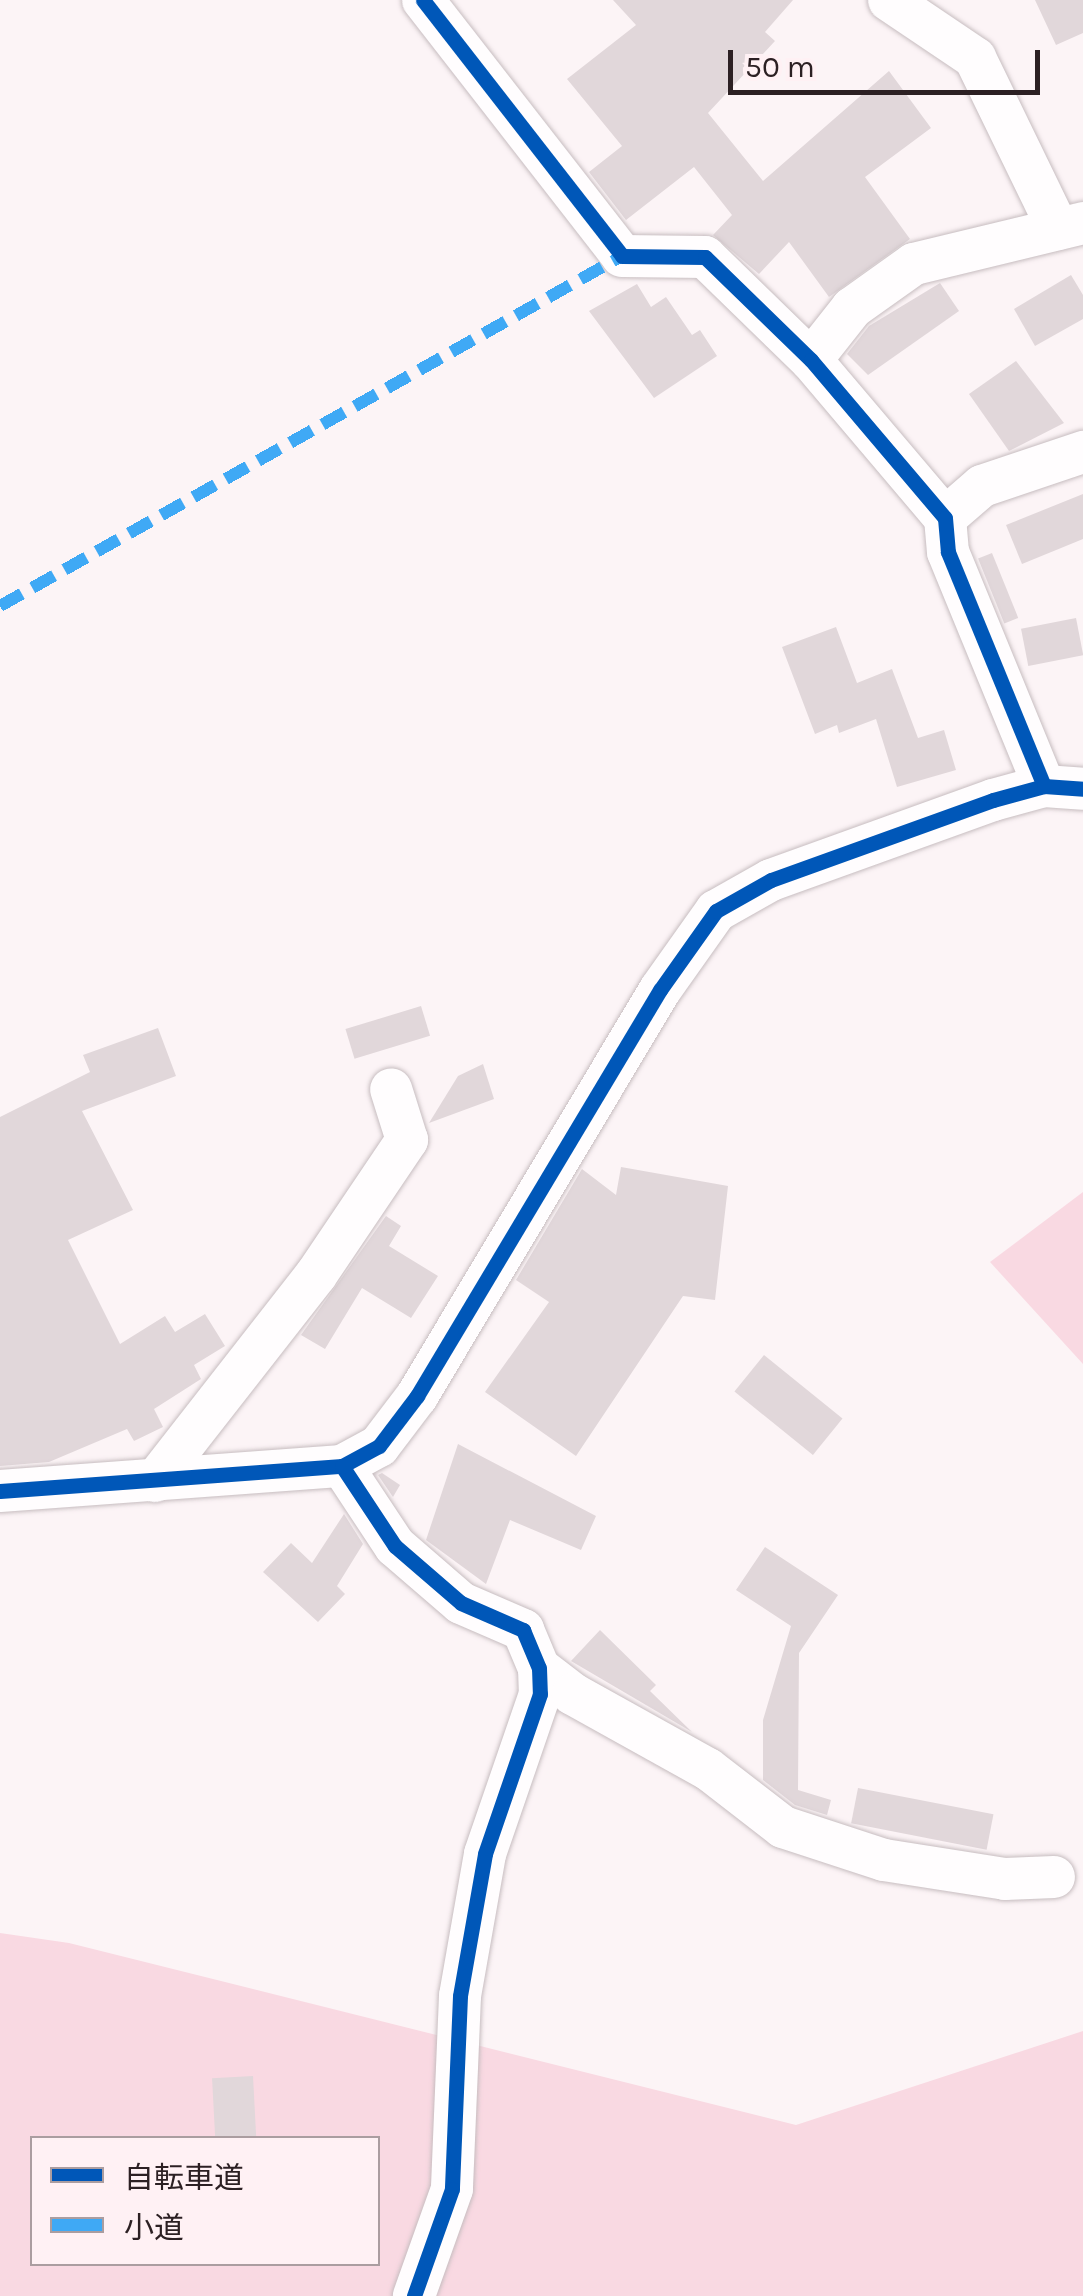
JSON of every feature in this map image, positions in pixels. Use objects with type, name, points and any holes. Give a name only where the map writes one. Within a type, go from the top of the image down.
[{"type":"street","points":[[0,1492],[342,1466],[378,1446],[417,1396],[660,990],[716,911],[771,880],[1064,788],[948,552],[944,518],[812,360],[705,257],[622,256],[424,0]]},
{"type":"street","points":[[812,360],[852,308],[914,264],[1070,226],[975,58],[889,0]]},
{"type":"street","points":[[944,518],[982,486],[1083,452]]},
{"type":"street","points":[[155,1482],[316,1275],[407,1140],[391,1090]]},
{"type":"street","points":[[342,1466],[395,1546],[461,1604],[523,1630],[538,1668],[540,1694],[486,1854],[460,1996],[452,2190],[414,2296]]},
{"type":"street","points":[[538,1668],[573,1694],[708,1769],[783,1827],[884,1860],[1006,1879],[1054,1876]]},
{"type":"shaded area","points":[[1083,1192],[1083,1364],[990,1262]]},
{"type":"shaded area","points":[[0,1933],[69,1943],[796,2125],[1083,2031],[1083,2296],[0,2296]]},
{"type":"building","points":[[613,0],[793,0],[765,32],[775,41],[708,113],[763,181],[889,71],[931,128],[865,177],[910,239],[829,297],[789,242],[759,274],[713,235],[732,215],[694,167],[626,220],[589,172],[622,146],[567,79],[636,25]]},
{"type":"building","points":[[1035,0],[1083,0],[1083,33],[1056,45]]},
{"type":"building","points":[[1071,275],[1083,295],[1083,319],[1035,346],[1014,309]]},
{"type":"building","points":[[940,283],[959,311],[868,375],[847,354],[869,326]]},
{"type":"building","points":[[637,284],[651,307],[666,297],[692,335],[700,330],[717,356],[654,398],[589,311]]},
{"type":"building","points":[[1016,361],[1064,423],[1009,451],[969,394]]},
{"type":"building","points":[[1083,494],[1083,539],[1022,564],[1006,525]]},
{"type":"building","points":[[992,553],[1018,618],[1004,624],[978,559]]},
{"type":"building","points":[[1076,618],[1083,655],[1028,666],[1021,629]]},
{"type":"building","points":[[836,627],[857,683],[892,669],[918,738],[944,730],[956,770],[897,787],[876,719],[839,733],[837,725],[815,734],[782,647]]},
{"type":"building","points":[[421,1006],[430,1036],[355,1059],[345,1029]]},
{"type":"building","points":[[158,1028],[176,1076],[82,1111],[133,1210],[68,1240],[120,1344],[165,1316],[175,1332],[205,1314],[225,1346],[194,1365],[201,1379],[154,1409],[163,1427],[134,1441],[127,1429],[49,1462],[0,1466],[0,1117],[90,1072],[83,1055]]},
{"type":"building","points":[[483,1064],[494,1099],[429,1123],[458,1076]]},
{"type":"building","points":[[621,1167],[728,1186],[715,1300],[683,1296],[576,1456],[485,1392],[549,1302],[516,1280],[582,1169],[616,1195]]},
{"type":"building","points":[[386,1216],[401,1226],[389,1246],[438,1276],[411,1318],[362,1288],[325,1349],[301,1335]]},
{"type":"building","points":[[764,1355],[842,1419],[813,1455],[734,1392]]},
{"type":"building","points":[[458,1444],[596,1516],[581,1550],[510,1520],[486,1584],[426,1540]]},
{"type":"building","points":[[382,1473],[400,1485],[393,1497],[378,1475]]},
{"type":"building","points":[[344,1514],[363,1544],[337,1586],[345,1594],[318,1622],[263,1572],[291,1543],[312,1563]]},
{"type":"building","points":[[765,1547],[838,1595],[799,1653],[798,1790],[831,1800],[827,1815],[795,1805],[763,1780],[763,1720],[791,1626],[736,1590]]},
{"type":"building","points":[[600,1630],[656,1685],[650,1691],[692,1732],[571,1661]]},
{"type":"building","points":[[858,1788],[993,1814],[987,1850],[851,1823]]},
{"type":"building","points":[[253,2076],[256,2136],[215,2136],[212,2078]]},
{"type":"marked path","points":[[0,606],[622,256]]},
{"type":"cycle path","points":[[423,0],[622,256],[705,257],[811,360],[945,518],[948,552],[1044,786]]},
{"type":"cycle path","points":[[0,1491],[342,1466],[379,1446],[417,1396],[660,990],[716,911],[771,880],[993,800],[1044,786],[1083,789]]},
{"type":"cycle path","points":[[342,1466],[395,1546],[461,1603],[523,1630],[539,1668],[540,1694],[485,1854],[460,1996],[452,2189],[414,2296]]}]
